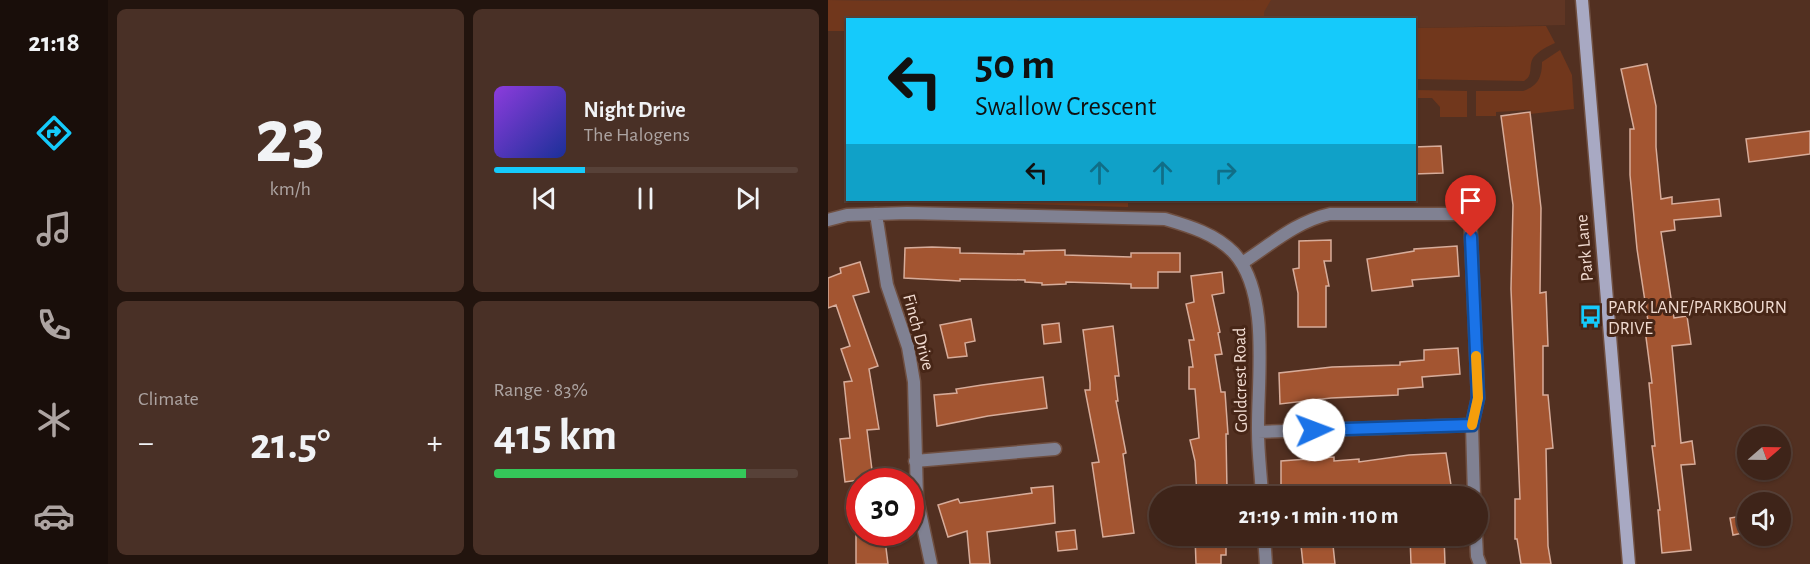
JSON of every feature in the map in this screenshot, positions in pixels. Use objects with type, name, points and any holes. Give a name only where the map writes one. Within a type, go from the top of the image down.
[{"type":"street","name":"Park Lane","points":[[1582,0],[1629,564]]},
{"type":"street","name":"Goldcrest Road","points":[[828,220],[847,215],[876,214],[1165,219],[1212,236],[1223,243],[1242,263],[1252,286],[1261,347],[1258,432],[1261,486]]},
{"type":"street","name":"Finch Drive","points":[[876,214],[887,285],[908,346],[914,382],[917,498],[931,564]]},
{"type":"street","points":[[1242,263],[1304,222],[1330,214],[1470,214],[1478,398],[1472,425],[1474,486]]},
{"type":"street","points":[[1258,432],[1472,425]]},
{"type":"street","points":[[915,461],[1055,449]]},
{"type":"street","points":[[1265,546],[1266,564]]},
{"type":"street","points":[[1476,546],[1480,564]]},
{"type":"shaded area","points":[[828,0],[1565,0],[1565,25],[1416,28],[1416,18],[846,18],[846,31],[828,31]]},
{"type":"shaded area","points":[[828,0],[1271,0],[1264,12],[1264,18],[846,18],[846,31],[828,31]]},
{"type":"shaded area","points":[[1546,26],[1555,43],[1540,51],[1533,58],[1529,76],[1524,81],[1416,79],[1416,28]]},
{"type":"shaded area","points":[[1560,50],[1572,75],[1574,109],[1530,114],[1530,110],[1496,112],[1496,116],[1476,116],[1476,91],[1523,91],[1528,89],[1538,80],[1542,62]]},
{"type":"shaded area","points":[[1416,90],[1467,91],[1467,117],[1440,117],[1440,107],[1432,98],[1416,98]]},
{"type":"shaded area","points":[[913,201],[1128,201],[1128,207]]},
{"type":"building","points":[[1647,64],[1656,106],[1656,147],[1661,199],[1672,197],[1672,204],[1719,199],[1721,216],[1674,220],[1675,230],[1661,232],[1674,318],[1687,316],[1691,344],[1672,346],[1681,443],[1692,441],[1695,464],[1681,465],[1691,550],[1662,553],[1658,510],[1660,510],[1652,446],[1655,446],[1649,383],[1652,383],[1644,322],[1648,321],[1637,249],[1630,175],[1630,129],[1634,129],[1621,69]]},
{"type":"building","points":[[1530,112],[1541,208],[1540,293],[1546,292],[1548,346],[1543,346],[1543,395],[1548,395],[1553,448],[1546,449],[1548,546],[1551,564],[1521,564],[1517,539],[1515,539],[1515,499],[1520,499],[1511,289],[1513,205],[1501,116]]},
{"type":"building","points":[[1810,131],[1810,154],[1749,162],[1746,139]]},
{"type":"building","points":[[1441,146],[1443,173],[1416,174],[1416,147]]},
{"type":"building","points":[[1331,240],[1331,261],[1324,261],[1329,286],[1326,286],[1326,327],[1298,327],[1298,293],[1293,269],[1299,268],[1299,241]]},
{"type":"building","points":[[1457,246],[1459,276],[1412,280],[1413,286],[1372,291],[1367,259],[1414,251],[1414,249]]},
{"type":"building","points":[[905,248],[960,248],[960,253],[1024,254],[1024,251],[1065,250],[1065,255],[1131,257],[1131,253],[1180,253],[1180,272],[1158,272],[1158,288],[1131,288],[1131,284],[1066,282],[1066,284],[1042,285],[1042,283],[1025,282],[1025,280],[960,279],[960,281],[904,278]]},
{"type":"building","points":[[860,262],[869,292],[853,296],[878,366],[869,369],[879,429],[867,430],[872,468],[846,468],[845,482],[840,439],[850,438],[844,382],[852,381],[841,349],[850,346],[836,305],[828,308],[828,278],[841,273],[840,268]]},
{"type":"building","points":[[1222,272],[1224,293],[1212,295],[1222,354],[1215,355],[1221,392],[1225,392],[1228,434],[1226,434],[1227,486],[1196,486],[1195,461],[1190,440],[1199,438],[1195,389],[1189,389],[1189,367],[1193,367],[1189,340],[1194,340],[1186,304],[1194,302],[1191,276]]},
{"type":"building","points":[[971,319],[975,341],[965,343],[967,356],[948,358],[940,325]]},
{"type":"building","points":[[1059,323],[1061,342],[1044,344],[1042,325]]},
{"type":"building","points":[[1113,326],[1119,376],[1115,376],[1118,401],[1116,401],[1126,453],[1123,454],[1134,533],[1103,537],[1092,463],[1099,462],[1085,390],[1090,390],[1090,383],[1083,330]]},
{"type":"building","points":[[1458,348],[1460,374],[1422,377],[1423,387],[1398,389],[1398,395],[1331,398],[1280,404],[1279,373],[1332,367],[1400,365],[1400,362],[1424,360],[1424,350]]},
{"type":"building","points":[[1043,377],[1047,408],[937,426],[934,395],[957,393],[956,389]]},
{"type":"building","points":[[1446,453],[1451,485],[1281,486],[1281,461],[1334,457],[1334,461],[1359,459],[1359,462],[1409,455]]},
{"type":"building","points":[[1053,486],[1055,523],[987,532],[990,564],[970,564],[967,531],[948,537],[938,505],[958,499],[960,503],[1032,493],[1031,488]]},
{"type":"building","points":[[1737,517],[1737,534],[1733,535],[1730,518]]},
{"type":"building","points":[[1075,530],[1077,549],[1058,551],[1056,532]]},
{"type":"building","points":[[856,546],[886,546],[888,564],[856,564]]},
{"type":"building","points":[[1195,546],[1226,546],[1226,555],[1221,555],[1221,564],[1196,564]]},
{"type":"building","points":[[1301,546],[1333,546],[1335,564],[1303,564]]},
{"type":"building","points":[[1410,546],[1444,546],[1445,564],[1411,564]]},
{"type":"slow traffic","points":[[1472,425],[1478,398],[1476,356]]},
{"type":"place","name":"PARK LANE/PARKBOURN DRIVE","points":[[1590,317]]},
{"type":"route","points":[[1314,430],[1472,425],[1478,398],[1471,237]]}]
